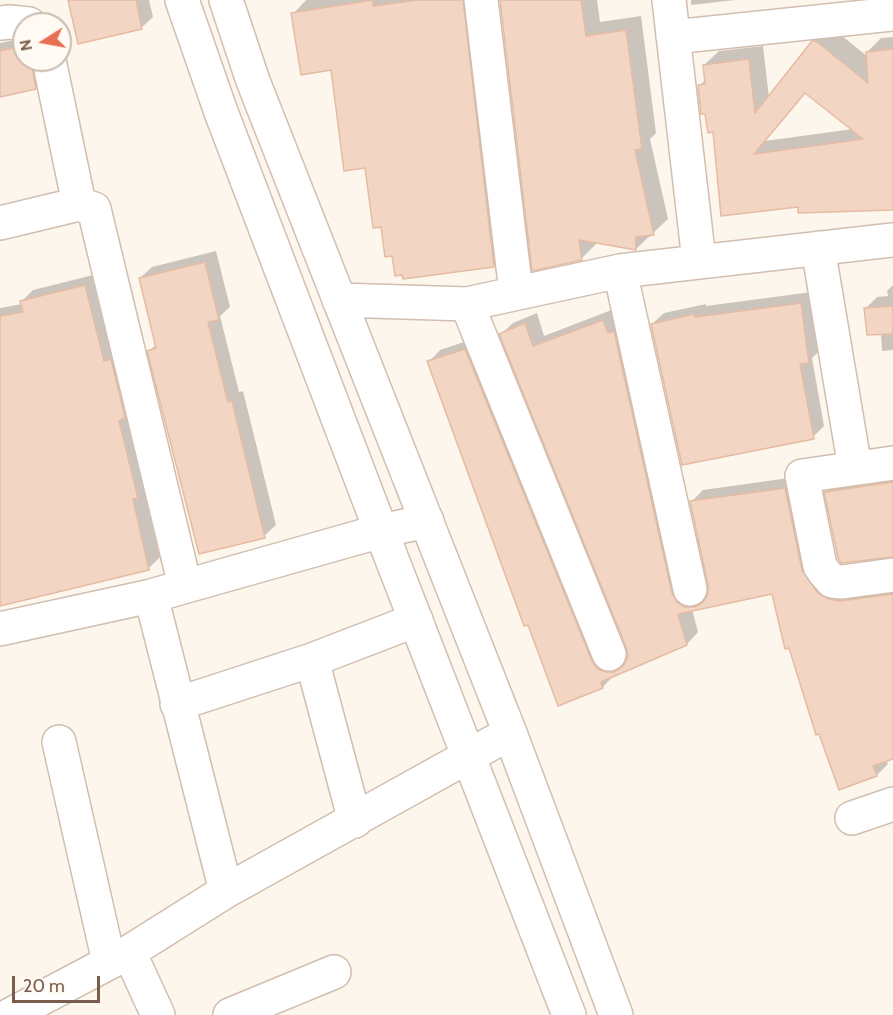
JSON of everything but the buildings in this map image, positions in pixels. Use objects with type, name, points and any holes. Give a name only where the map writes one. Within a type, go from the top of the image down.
[{"type":"street","points":[[182,0],[221,112],[569,1015]]},
{"type":"street","points":[[226,0],[253,81],[510,733],[616,1015]]},
{"type":"street","points":[[481,0],[516,292]]},
{"type":"street","points":[[669,0],[699,261]]},
{"type":"street","points":[[673,37],[893,14]]},
{"type":"street","points":[[52,72],[79,204]]},
{"type":"street","points":[[0,223],[79,204],[94,209],[184,586]]},
{"type":"street","points":[[339,300],[467,304],[620,271],[893,240]]},
{"type":"street","points":[[818,248],[855,468]]},
{"type":"street","points":[[620,271],[690,590]]},
{"type":"street","points":[[467,304],[609,654]]},
{"type":"street","points":[[893,463],[802,476],[820,566],[832,581],[842,582],[893,575]]},
{"type":"street","points":[[0,629],[151,596],[381,531],[427,521]]},
{"type":"street","points":[[151,596],[226,891]]},
{"type":"street","points":[[177,704],[312,660],[416,620]]},
{"type":"street","points":[[312,660],[355,820]]},
{"type":"street","points":[[10,1015],[119,957],[226,891],[510,733]]},
{"type":"street","points":[[58,742],[119,957],[158,1015]]},
{"type":"street","points":[[852,818],[893,804]]},
{"type":"street","points":[[230,1015],[334,972]]}]
